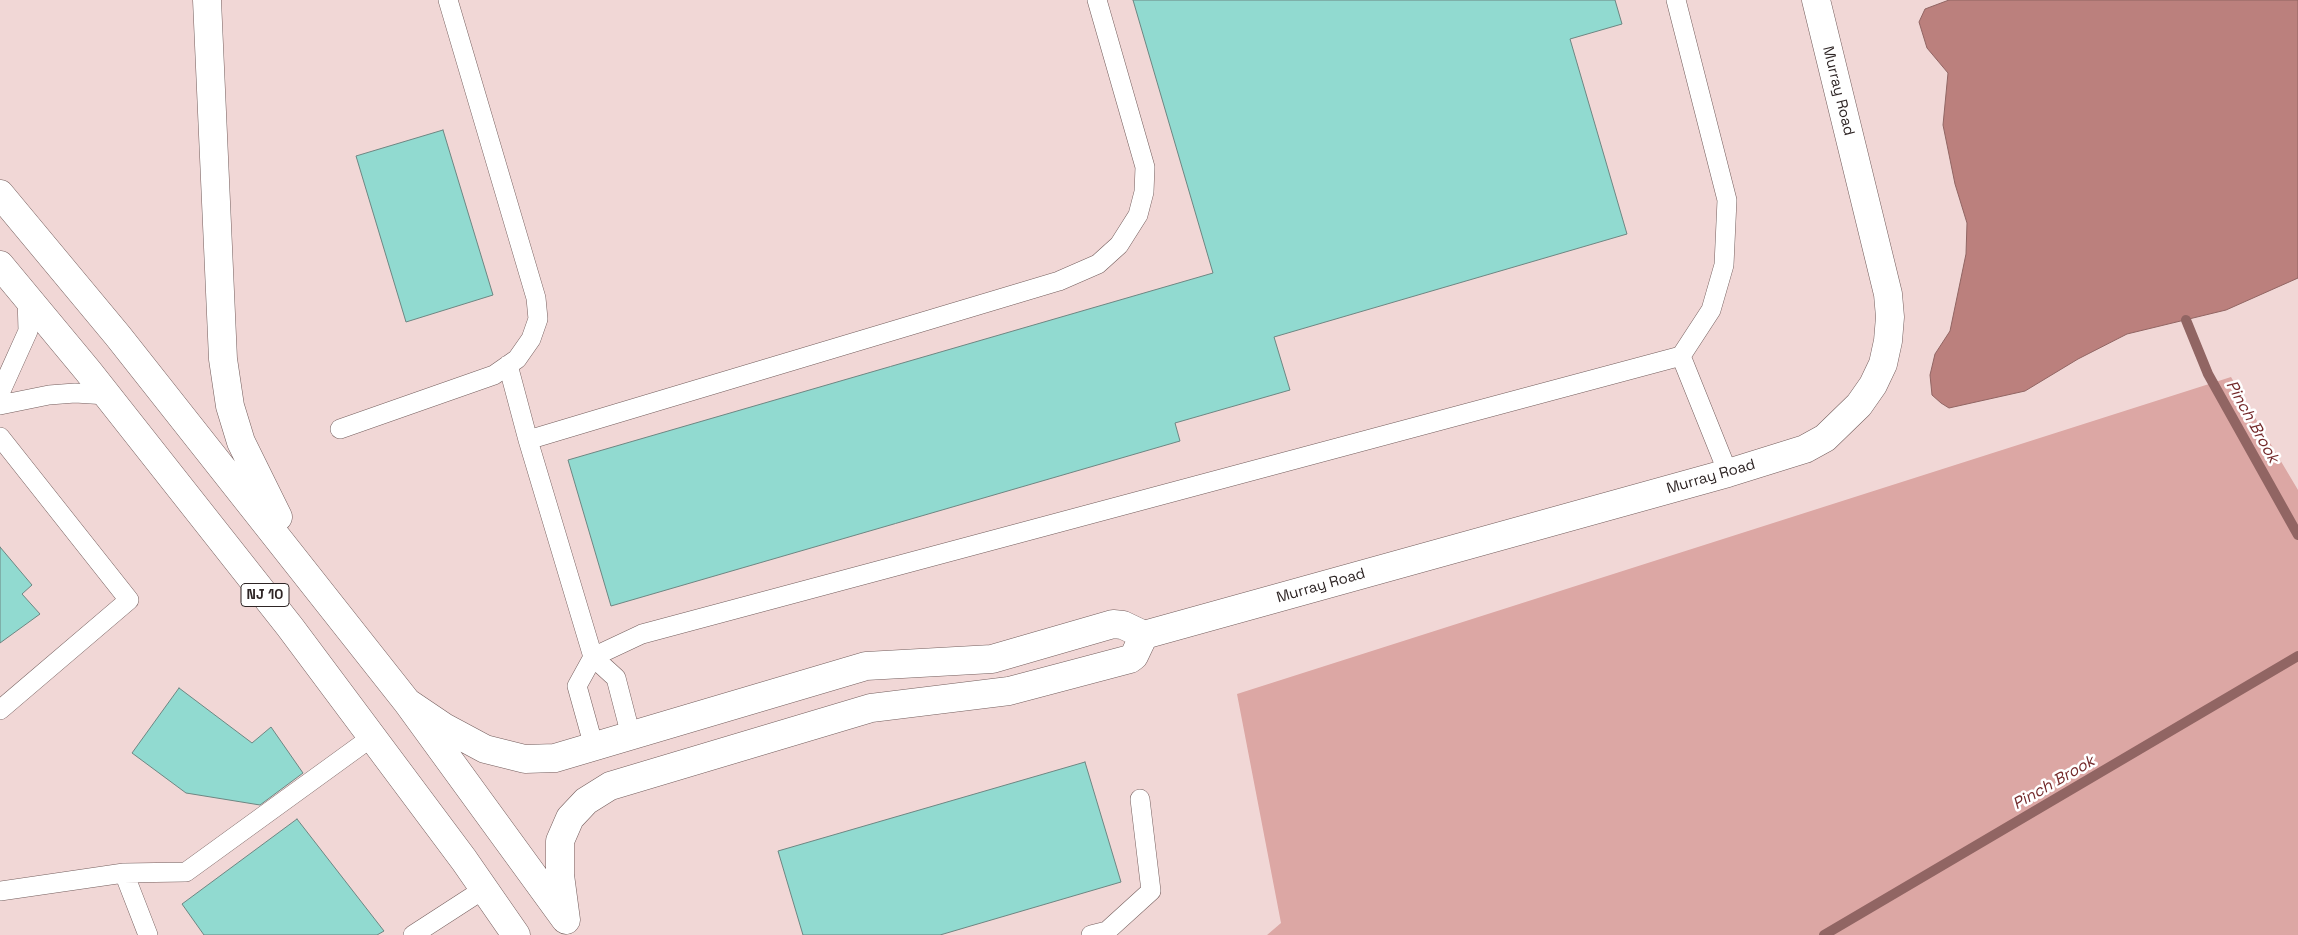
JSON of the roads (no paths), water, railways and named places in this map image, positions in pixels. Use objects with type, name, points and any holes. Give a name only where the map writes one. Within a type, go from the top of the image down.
[{"type":"main road","points":[[207,0],[223,359],[230,406],[241,442],[261,485],[315,584]]},
{"type":"main road","name":"Murray Road","points":[[1144,635],[1728,473],[1804,449],[1825,438],[1859,405],[1873,385],[1883,364],[1888,341],[1890,317],[1888,294],[1816,0]]},
{"type":"main road","name":"NJ 10","points":[[0,194],[118,336],[407,702],[571,928]]},
{"type":"main road","name":"NJ 10","points":[[0,265],[107,395],[290,627],[516,935]]},
{"type":"main road","points":[[407,702],[444,727],[485,748],[525,759],[555,758],[866,666],[992,659],[1113,624],[1123,624],[1144,635],[1134,656],[1130,659],[1009,691],[871,708],[610,786],[586,801],[570,818],[560,841],[560,875],[571,928]]},
{"type":"lane","points":[[340,429],[494,375],[517,359],[531,339],[538,319],[536,298],[448,0]]},
{"type":"lane","points":[[528,440],[1059,281],[1098,264],[1119,245],[1138,214],[1144,192],[1145,168],[1097,0]]},
{"type":"lane","points":[[594,748],[577,686],[593,657],[642,634],[1681,356],[1711,310],[1724,265],[1727,200],[1676,0]]},
{"type":"lane","points":[[0,393],[28,331],[27,297]]},
{"type":"lane","points":[[1681,356],[1728,473]]},
{"type":"lane","points":[[508,365],[528,440],[593,657],[616,678],[631,736]]},
{"type":"lane","points":[[0,405],[49,395],[75,393],[107,395]]},
{"type":"lane","points":[[0,437],[129,600],[0,710]]},
{"type":"lane","points":[[0,892],[124,873],[186,872],[372,737]]},
{"type":"lane","points":[[1091,935],[1107,931],[1151,891],[1140,799]]},
{"type":"lane","points":[[124,873],[148,935]]},
{"type":"lane","points":[[412,935],[484,889]]},
{"type":"waterway","name":"Pinch Brook","points":[[2186,320],[2208,374],[2298,535]]},
{"type":"waterway","name":"Pinch Brook","points":[[1824,935],[2298,656]]}]
